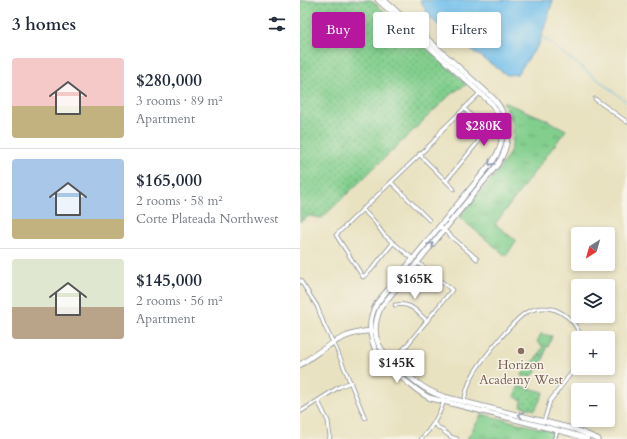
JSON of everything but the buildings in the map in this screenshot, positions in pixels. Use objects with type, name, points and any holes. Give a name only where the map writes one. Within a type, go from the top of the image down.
[{"type":"street","points":[[378,0],[491,103],[497,110],[503,133],[501,147],[493,160],[377,303],[371,317],[370,331],[376,351],[383,362],[424,395],[445,400],[463,407],[542,426],[580,430],[598,439]]},
{"type":"street","points":[[384,0],[490,95],[499,105],[506,118],[508,126],[508,140],[497,165],[381,307],[375,326],[378,345],[393,363],[421,386],[445,400],[464,401],[544,421],[587,439]]},
{"type":"street","points":[[393,243],[371,270],[363,277],[336,235],[434,141],[442,130],[481,93]]},
{"type":"street","points":[[595,98],[627,122]]},
{"type":"street","points":[[446,181],[478,142],[480,132],[478,124],[464,108]]},
{"type":"street","points":[[419,154],[454,190]]},
{"type":"street","points":[[391,182],[429,220]]},
{"type":"street","points":[[362,209],[374,221],[384,235],[452,290],[389,367]]},
{"type":"street","points":[[439,226],[477,259]]},
{"type":"street","points":[[300,280],[317,306],[325,327],[334,343],[351,382],[365,418]]},
{"type":"street","points":[[395,305],[403,304],[411,306],[427,321]]},
{"type":"street","points":[[463,407],[468,385],[475,370],[520,317],[532,311],[544,309],[557,311],[568,317],[577,327],[578,331]]},
{"type":"street","points":[[300,365],[334,343],[352,334],[375,330]]},
{"type":"street","points":[[542,426],[550,401],[571,373]]},
{"type":"street","points":[[300,412],[339,387],[351,382]]},
{"type":"street","points":[[421,439],[434,424],[445,400]]},
{"type":"street","points":[[318,401],[328,420],[329,439]]},
{"type":"street","points":[[434,424],[451,437],[457,439]]},
{"type":"street","points":[[554,439],[559,428]]},
{"type":"green space","points":[[300,0],[371,0],[385,12],[373,12],[373,48],[426,48],[467,84],[452,93],[322,218],[309,216],[300,222]]},
{"type":"green space","points":[[503,102],[543,118],[566,130],[495,224],[516,241],[506,256],[459,217],[495,175],[511,149],[513,125]]},
{"type":"green space","points":[[541,334],[552,336],[548,347],[546,347],[544,357],[539,354],[543,346],[537,342]]},
{"type":"green space","points":[[539,354],[544,357],[532,377],[521,376]]},
{"type":"green space","points":[[519,386],[544,392],[535,410],[521,406],[522,401],[514,396]]},
{"type":"green space","points":[[482,414],[554,432],[551,439],[467,439]]},
{"type":"water","points":[[420,0],[553,0],[539,44],[517,74],[507,75],[469,48],[501,48],[501,12],[437,12],[437,24],[429,17],[429,12],[426,12]]},
{"type":"waterway","points":[[542,37],[627,102]]},
{"type":"place","name":"Horizon Academy West","points":[[521,351]]}]
